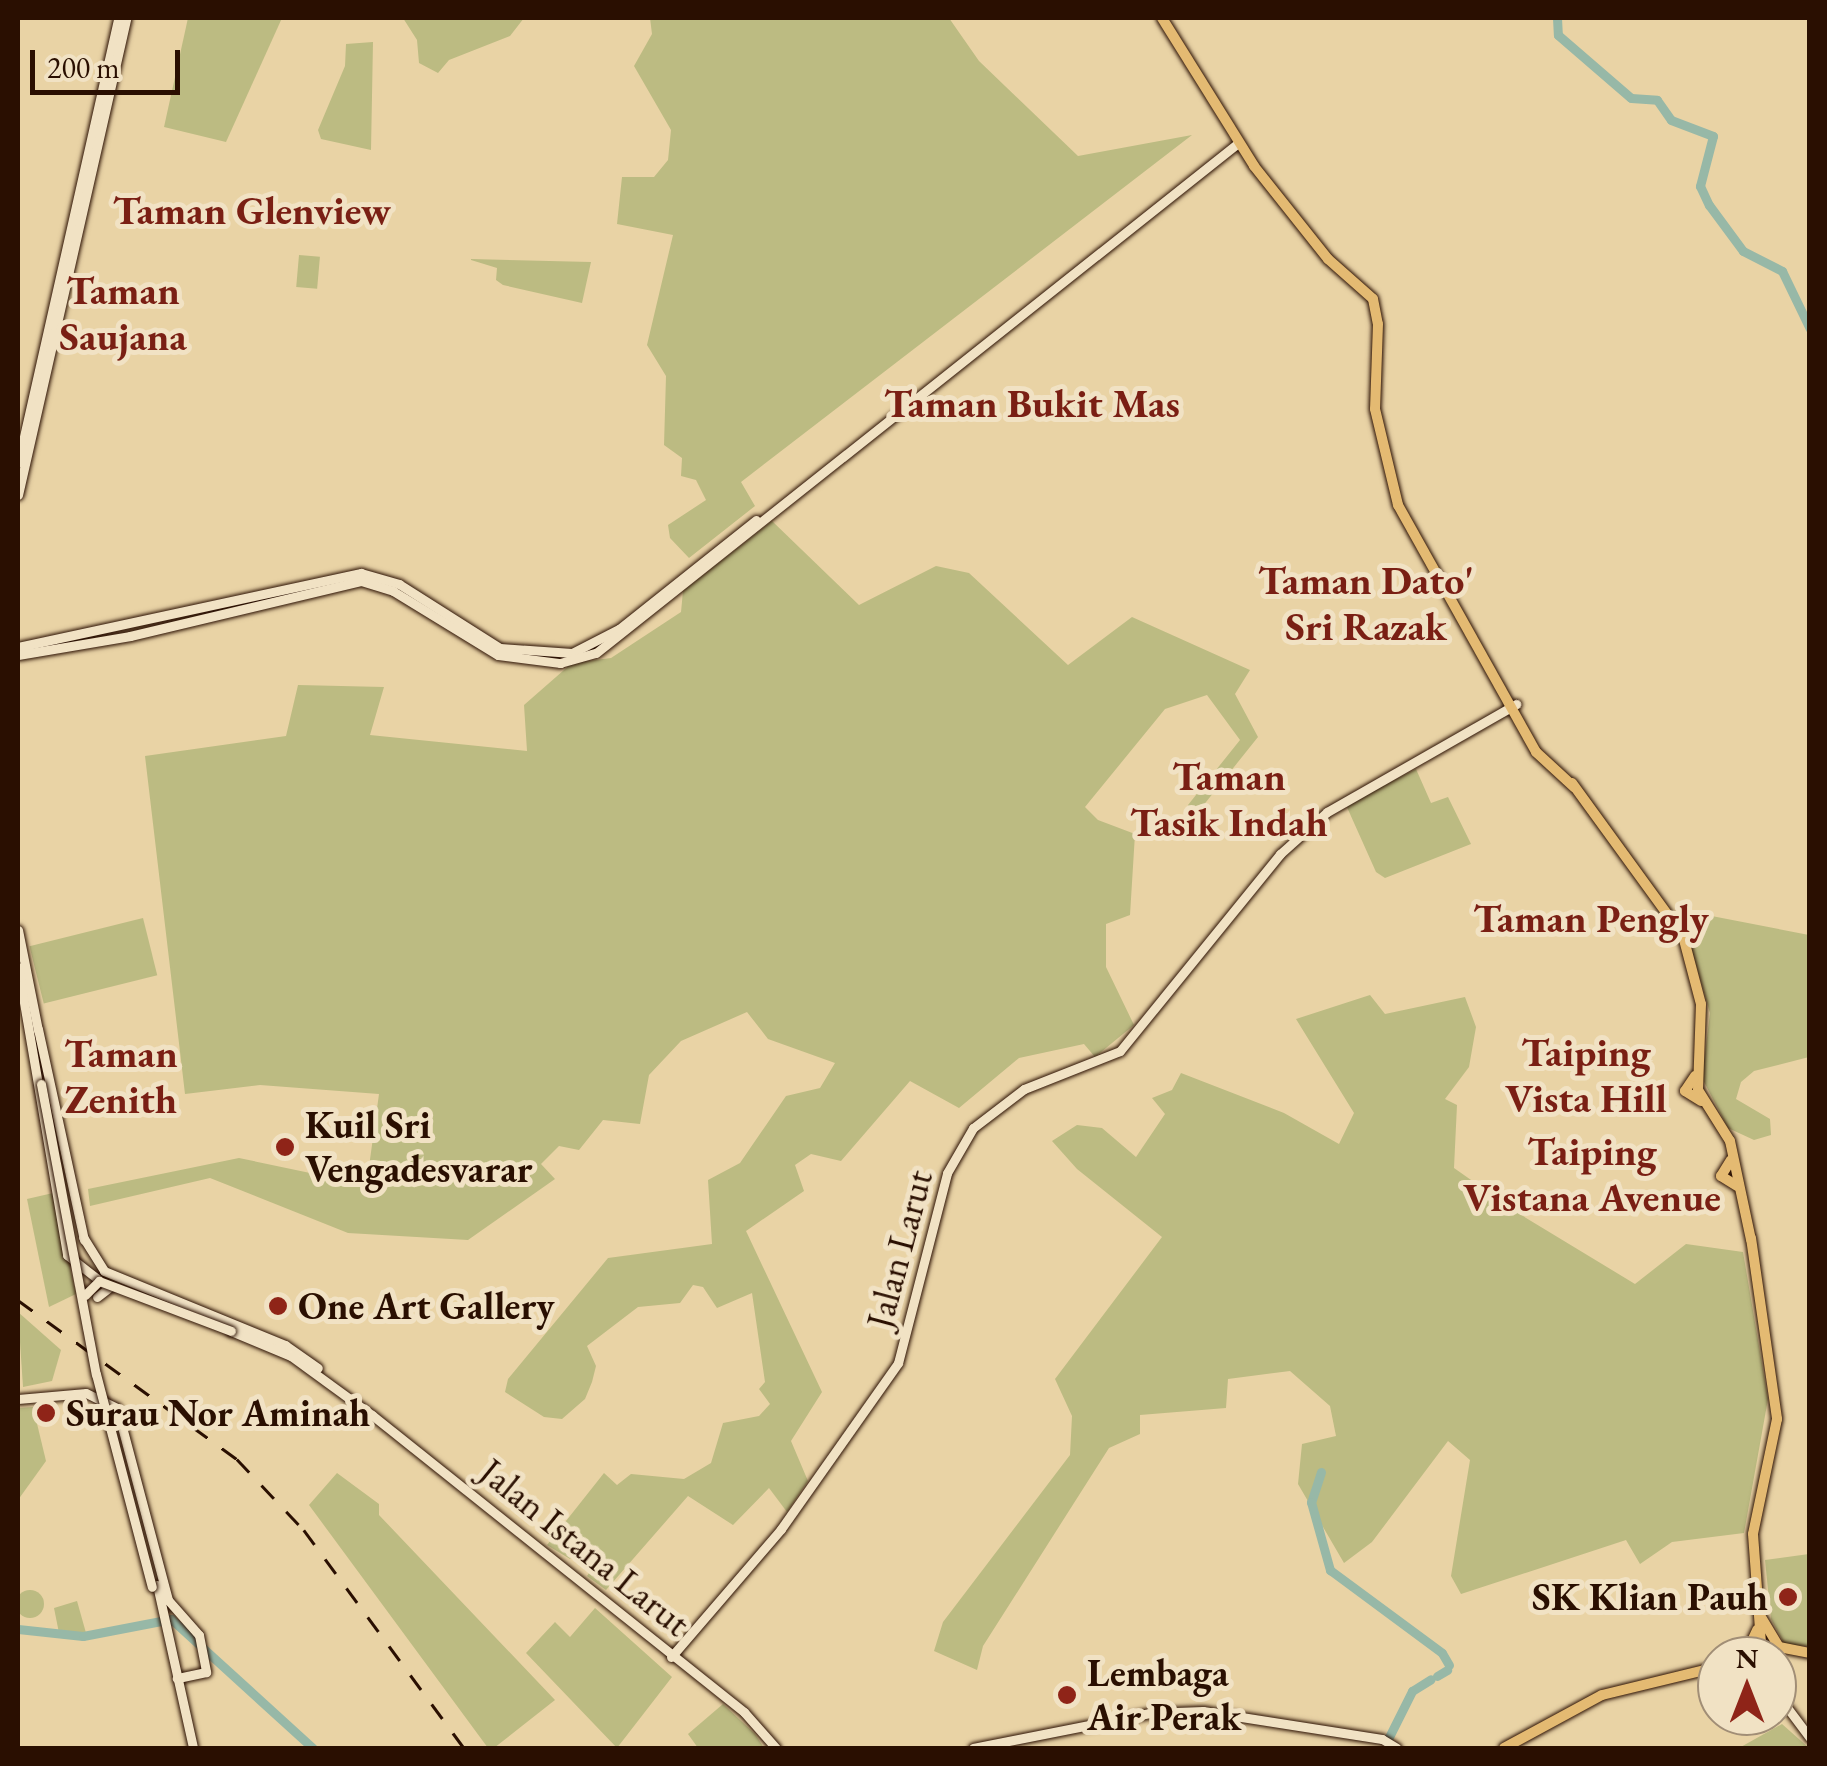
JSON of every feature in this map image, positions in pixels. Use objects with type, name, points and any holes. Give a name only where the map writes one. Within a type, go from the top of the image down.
[{"type":"main road","points":[[18,463],[122,18]]},
{"type":"main road","points":[[18,495],[122,18]]},
{"type":"main road","points":[[1162,18],[1236,140],[1322,252],[1372,299],[1378,324],[1375,410],[1398,505],[1548,764],[1574,787],[1683,936],[1700,1004],[1695,1075],[1701,1101],[1725,1136],[1749,1224],[1777,1419],[1754,1527],[1760,1636]]},
{"type":"main road","points":[[18,647],[361,577],[398,584],[500,648],[558,655],[604,639],[702,558],[782,506],[1236,140]]},
{"type":"main road","points":[[18,655],[130,636],[361,577]]},
{"type":"main road","name":"Jalan Larut","points":[[672,1657],[762,1554],[898,1363],[947,1173],[973,1128],[1024,1089],[1120,1051],[1280,854],[1326,812],[1515,705]]},
{"type":"main road","points":[[18,930],[38,1028],[83,1237],[92,1277],[102,1270],[83,1237]]},
{"type":"main road","points":[[18,966],[32,1068],[66,1250],[75,1266],[84,1261],[83,1237]]},
{"type":"main road","points":[[21,984],[91,1296],[93,1349]]},
{"type":"main road","points":[[38,1028],[44,1084],[93,1349],[193,1748]]},
{"type":"main road","points":[[18,1033],[32,1068]]},
{"type":"main road","points":[[1735,1168],[1721,1176],[1736,1186],[1749,1224]]},
{"type":"main road","name":"Jalan Istana Larut","points":[[75,1266],[110,1287],[276,1351]]},
{"type":"main road","name":"Jalan Istana Larut","points":[[102,1270],[285,1344],[759,1727],[773,1748]]},
{"type":"main road","name":"Jalan Istana Larut","points":[[91,1296],[99,1281],[231,1330],[276,1351],[372,1415]]},
{"type":"main road","points":[[91,1296],[110,1287]]},
{"type":"main road","points":[[18,1399],[86,1392],[106,1398],[120,1414],[168,1600],[198,1635],[202,1652],[206,1672],[177,1678]]},
{"type":"main road","points":[[1757,1606],[1780,1648],[1810,1653]]},
{"type":"main road","points":[[1755,1636],[1759,1626]]},
{"type":"main road","points":[[1504,1748],[1602,1695],[1697,1671]]},
{"type":"main road","points":[[973,1748],[1150,1713],[1203,1712],[1382,1739],[1397,1748]]},
{"type":"shaded area","points":[[188,18],[282,18],[226,142],[164,127]]},
{"type":"shaded area","points":[[403,18],[524,18],[510,36],[449,60],[438,73],[419,63],[417,40]]},
{"type":"shaded area","points":[[650,18],[949,18],[979,61],[1078,156],[1192,135],[741,482],[755,506],[689,558],[670,538],[668,525],[706,500],[696,480],[681,476],[682,458],[664,445],[666,376],[647,345],[673,235],[617,224],[622,177],[654,177],[668,160],[671,130],[634,66],[652,34]]},
{"type":"shaded area","points":[[373,42],[371,150],[321,139],[318,130],[345,66],[346,44]]},
{"type":"shaded area","points":[[299,255],[320,257],[317,289],[296,287]]},
{"type":"shaded area","points":[[471,260],[591,262],[582,303],[503,285],[496,280],[497,268]]},
{"type":"shaded area","points":[[772,521],[859,605],[936,566],[969,573],[1068,665],[1132,617],[1250,670],[1235,694],[1258,737],[1190,822],[1188,805],[1240,740],[1207,695],[1165,709],[1085,807],[1098,820],[1135,834],[1130,915],[1106,924],[1106,967],[1134,1025],[1095,1057],[1084,1044],[1019,1058],[959,1108],[910,1081],[841,1161],[811,1154],[795,1165],[804,1191],[746,1231],[822,1392],[791,1441],[808,1481],[787,1512],[769,1488],[733,1525],[688,1496],[606,1590],[587,1576],[601,1555],[588,1545],[570,1559],[547,1545],[604,1473],[617,1485],[631,1474],[684,1479],[711,1463],[723,1423],[759,1416],[770,1404],[759,1389],[765,1382],[752,1293],[717,1308],[703,1287],[693,1285],[680,1303],[638,1307],[587,1346],[596,1366],[592,1382],[585,1399],[562,1419],[544,1417],[505,1392],[508,1379],[608,1258],[712,1244],[708,1180],[740,1163],[786,1096],[820,1088],[835,1063],[768,1039],[747,1012],[681,1041],[649,1075],[640,1124],[603,1120],[579,1150],[559,1146],[541,1164],[555,1179],[468,1240],[348,1233],[210,1178],[90,1206],[88,1189],[239,1158],[353,1182],[368,1174],[379,1094],[260,1085],[185,1094],[145,756],[286,736],[298,685],[384,687],[370,735],[527,751],[524,705],[572,663],[611,658],[681,612],[683,591]]},
{"type":"shaded area","points":[[1416,769],[1431,803],[1448,797],[1471,844],[1385,878],[1376,872],[1346,805]]},
{"type":"shaded area","points":[[1691,912],[1809,935],[1809,1057],[1754,1071],[1741,1082],[1736,1099],[1770,1119],[1771,1135],[1754,1140],[1728,1128],[1702,1078],[1710,1013],[1683,920]]},
{"type":"shaded area","points":[[143,918],[157,975],[44,1004],[29,946]]},
{"type":"shaded area","points":[[1370,995],[1385,1014],[1465,997],[1476,1027],[1469,1067],[1445,1099],[1457,1105],[1454,1168],[1518,1213],[1635,1284],[1686,1244],[1743,1252],[1768,1399],[1744,1533],[1672,1542],[1640,1564],[1626,1540],[1461,1594],[1451,1576],[1470,1460],[1448,1441],[1372,1542],[1344,1563],[1298,1484],[1302,1444],[1336,1436],[1330,1406],[1290,1371],[1228,1379],[1226,1408],[1140,1415],[1140,1434],[1109,1448],[983,1646],[977,1670],[934,1651],[943,1622],[1070,1455],[1072,1416],[1055,1379],[1162,1237],[1077,1169],[1052,1141],[1077,1125],[1102,1128],[1136,1157],[1165,1114],[1152,1098],[1172,1090],[1181,1073],[1284,1113],[1339,1144],[1354,1113],[1296,1019]]},
{"type":"shaded area","points":[[53,1193],[76,1294],[49,1307],[27,1199]]},
{"type":"shaded area","points":[[18,1312],[61,1350],[52,1381],[23,1387]]},
{"type":"shaded area","points":[[33,1407],[46,1461],[18,1500],[18,1408]]},
{"type":"shaded area","points":[[337,1473],[379,1504],[379,1515],[555,1700],[494,1748],[488,1748],[309,1505]]},
{"type":"shaded area","name":"SK Klian Pauh","points":[[1809,1554],[1809,1646],[1797,1646],[1797,1636],[1780,1636],[1771,1619],[1765,1560]]},
{"type":"shaded area","points":[[30,1590],[40,1594],[44,1604],[40,1614],[30,1618],[20,1614],[16,1604],[20,1594]]},
{"type":"shaded area","points":[[77,1601],[86,1633],[59,1633],[54,1608]]},
{"type":"shaded area","points":[[595,1608],[672,1677],[617,1748],[526,1653],[555,1622],[570,1637]]},
{"type":"shaded area","points":[[723,1704],[764,1748],[698,1748],[688,1734]]},
{"type":"shaded area","points":[[1760,1736],[1796,1736],[1809,1748],[1739,1748]]},
{"type":"waterway","points":[[1557,18],[1558,35],[1631,98],[1657,100],[1671,120],[1713,136],[1700,186],[1709,205],[1743,251],[1782,271],[1810,329]]},
{"type":"waterway","points":[[1321,1472],[1311,1502],[1330,1570],[1442,1653],[1449,1665]]},
{"type":"waterway","points":[[18,1629],[83,1636],[171,1619],[313,1748]]},
{"type":"waterway","points":[[1437,1676],[1447,1670]]},
{"type":"waterway","points":[[1388,1739],[1412,1691],[1431,1679]]},
{"type":"railway","points":[[18,1300],[237,1459],[304,1530],[464,1748]]},
{"type":"place","name":"Kuil Sri Vengadesvarar","points":[[285,1147]]},
{"type":"place","name":"One Art Gallery","points":[[278,1306]]},
{"type":"place","name":"Surau Nor Aminah","points":[[46,1413]]},
{"type":"place","name":"SK Klian Pauh","points":[[1788,1597]]},
{"type":"place","name":"Lembaga Air Perak","points":[[1067,1695]]},
{"type":"district","name":"Taman Glenview","points":[[252,210]]},
{"type":"district","name":"Taman Saujana","points":[[123,313]]},
{"type":"district","name":"Taman Bukit Mas","points":[[1032,403]]},
{"type":"district","name":"Taman Dato' Sri Razak","points":[[1366,603]]},
{"type":"district","name":"Taman Tasik Indah","points":[[1229,799]]},
{"type":"district","name":"Taman Pengly","points":[[1591,918]]},
{"type":"district","name":"Taiping Vista Hill","points":[[1586,1075]]},
{"type":"district","name":"Taman Zenith","points":[[121,1076]]},
{"type":"district","name":"Taiping Vistana Avenue","points":[[1592,1174]]}]
